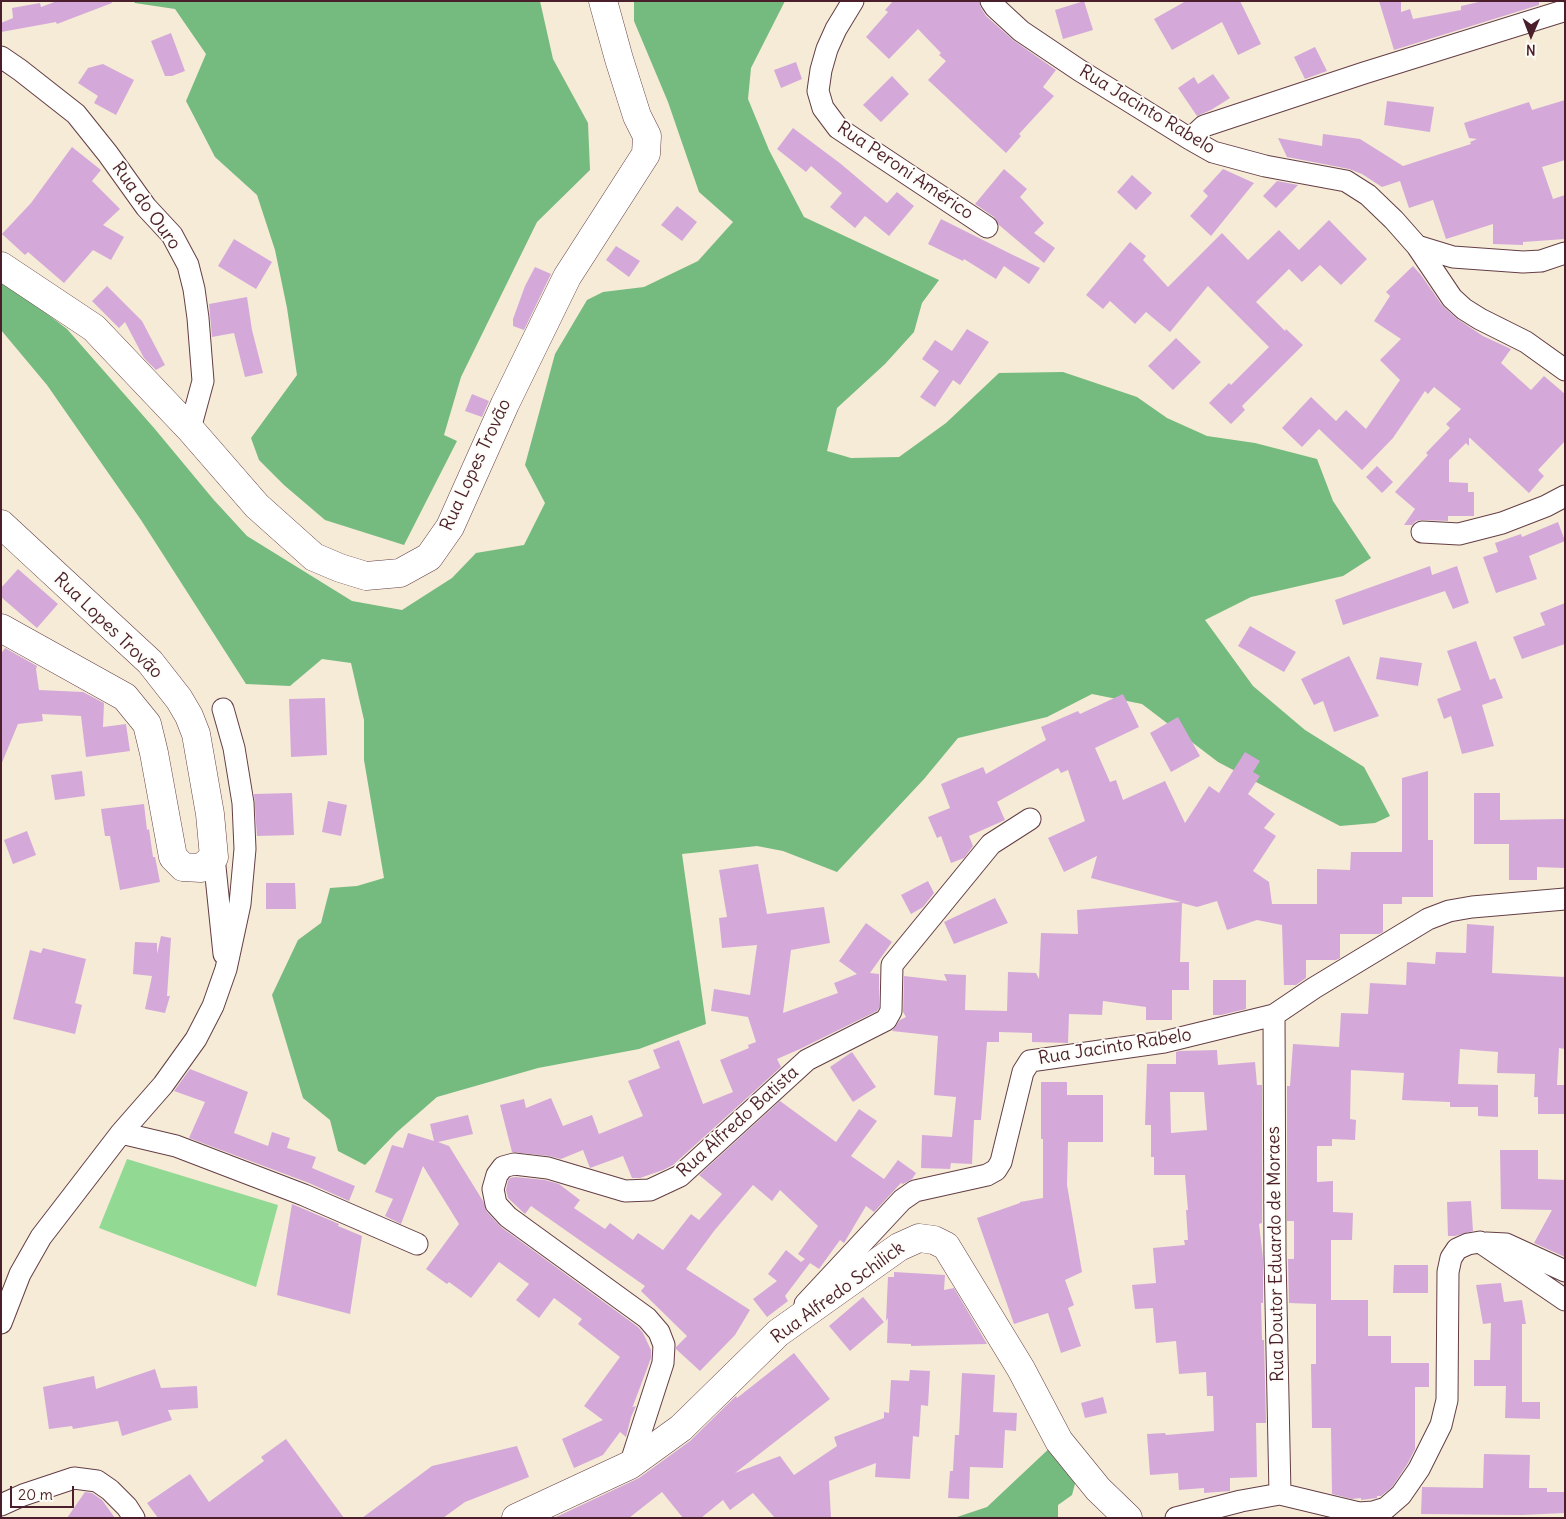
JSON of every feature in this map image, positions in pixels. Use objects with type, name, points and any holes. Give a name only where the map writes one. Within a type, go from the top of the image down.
[{"type":"main road","name":"Rua Lopes Trovão","points":[[1,266],[94,328],[190,429],[257,506],[314,557],[366,576],[400,573],[429,557],[450,527],[505,404],[567,277],[646,154],[647,136],[637,116],[603,1]]},
{"type":"main road","name":"Rua Lopes Trovão","points":[[1,524],[150,662],[179,698],[196,734],[210,814],[214,856]]},
{"type":"main road","points":[[1,628],[125,697],[147,724],[173,856],[183,867],[201,868],[214,856]]},
{"type":"main road","name":"Rua Alfredo Schilick","points":[[516,1518],[630,1465],[681,1428],[778,1333],[899,1247],[919,1238],[934,1240],[946,1246],[1021,1368],[1059,1441],[1098,1489],[1128,1518]]},
{"type":"street","name":"Rua Peroni Américo","points":[[853,1],[833,36],[821,70],[818,91],[823,108],[838,128],[987,228]]},
{"type":"street","name":"Rua Jacinto Rabelo","points":[[991,1],[1021,31],[1079,70],[1213,152],[1256,163],[1346,181],[1368,195],[1417,246],[1452,298],[1464,309],[1526,342],[1565,370]]},
{"type":"street","points":[[1190,139],[1204,126],[1364,73],[1560,12]]},
{"type":"street","name":"Rua do Ouro","points":[[1,57],[76,114],[108,154],[146,208],[172,235],[188,266],[194,289],[198,318],[203,381],[190,429]]},
{"type":"street","points":[[1417,246],[1452,257],[1523,262],[1541,261],[1565,253]]},
{"type":"street","points":[[1422,532],[1460,534],[1502,523],[1546,506],[1565,496]]},
{"type":"street","points":[[1,1323],[20,1274],[41,1236],[121,1133],[163,1085],[196,1039],[213,1006],[226,969],[240,904],[245,849],[236,757],[223,709]]},
{"type":"street","name":"Rua Alfredo Batista","points":[[630,1465],[663,1363],[664,1345],[659,1332],[647,1318],[508,1217],[496,1204],[493,1189],[496,1175],[503,1167],[514,1164],[548,1168],[626,1191],[650,1190],[680,1176],[807,1060],[886,1020],[891,1011],[892,965],[991,844],[1030,819]]},
{"type":"street","points":[[214,856],[226,969]]},
{"type":"street","name":"Rua Jacinto Rabelo","points":[[778,1333],[902,1200],[915,1191],[987,1175],[996,1170],[1001,1162],[1022,1072],[1030,1061],[1164,1042],[1274,1015],[1314,988],[1428,919],[1449,911],[1472,907],[1565,899]]},
{"type":"street","name":"Rua Doutor Eduardo de Moraes","points":[[1274,1015],[1274,1255],[1280,1494]]},
{"type":"street","points":[[121,1133],[176,1146],[304,1195],[417,1244]]},
{"type":"street","points":[[1480,1242],[1565,1300]]},
{"type":"street","points":[[1176,1518],[1240,1501],[1280,1494],[1359,1513],[1373,1512],[1386,1508],[1401,1495],[1419,1469],[1441,1425],[1447,1400],[1448,1272],[1451,1258],[1457,1249],[1468,1244],[1480,1242],[1506,1244],[1565,1271]]},
{"type":"street","points":[[1,1505],[23,1495],[74,1478],[97,1481],[128,1507],[134,1518]]},
{"type":"green space","points":[[133,1],[540,1],[553,59],[588,123],[590,170],[537,222],[461,377],[444,435],[457,441],[404,545],[325,520],[284,485],[259,460],[251,438],[297,375],[287,308],[275,250],[257,195],[215,157],[186,101],[206,54],[175,9],[135,3]]},
{"type":"green space","points":[[634,1],[785,1],[751,68],[748,99],[769,150],[804,217],[939,280],[922,303],[914,332],[885,364],[837,408],[827,451],[851,458],[899,457],[946,423],[999,373],[1063,372],[1137,397],[1167,418],[1207,436],[1255,443],[1317,459],[1333,501],[1371,558],[1343,576],[1251,597],[1205,620],[1253,686],[1305,730],[1364,767],[1390,816],[1375,823],[1340,826],[1218,762],[1142,704],[1092,694],[1047,717],[958,738],[924,779],[837,872],[783,851],[757,846],[682,854],[706,1024],[639,1049],[538,1068],[437,1097],[397,1132],[365,1165],[338,1151],[330,1120],[303,1098],[272,995],[298,940],[321,923],[330,888],[357,886],[384,878],[364,760],[364,720],[351,663],[322,659],[290,686],[246,684],[141,520],[47,385],[1,330],[1,279],[67,329],[247,536],[352,601],[402,610],[452,578],[476,553],[524,545],[545,503],[525,465],[555,354],[587,300],[603,292],[644,287],[698,261],[733,222],[699,192],[668,102],[634,21]]},
{"type":"green space","points":[[127,1159],[278,1205],[256,1287],[99,1228]]},
{"type":"green space","points":[[1054,1444],[1077,1476],[1072,1495],[1058,1505],[1058,1518],[954,1518],[987,1507]]},
{"type":"building","points":[[57,1],[111,1],[112,3],[57,24],[56,22],[1,32],[1,23],[13,18],[12,8],[40,3],[41,7]]},
{"type":"building","points":[[893,1],[979,1],[986,16],[1013,40],[1056,70],[1043,87],[1054,96],[1019,134],[1021,136],[1006,153],[928,80],[946,61],[939,55],[941,53],[918,29],[889,59],[866,37],[888,12],[885,10]]},
{"type":"building","points":[[1084,1],[1093,30],[1063,39],[1055,10]]},
{"type":"building","points":[[1186,1],[1240,1],[1261,44],[1238,55],[1222,22],[1172,50],[1154,19]]},
{"type":"building","points":[[1379,1],[1401,1],[1401,12],[1410,9],[1413,19],[1461,10],[1461,6],[1483,1],[1539,1],[1539,5],[1394,50]]},
{"type":"building","points":[[171,33],[185,71],[172,76],[165,76],[151,41]]},
{"type":"building","points":[[1315,47],[1327,71],[1305,79],[1294,57]]},
{"type":"building","points":[[796,62],[802,79],[781,88],[774,70]]},
{"type":"building","points":[[103,64],[134,80],[116,115],[94,103],[98,96],[78,83],[88,68]]},
{"type":"building","points":[[1213,74],[1230,98],[1197,116],[1178,88],[1194,77],[1198,84]]},
{"type":"building","points":[[892,76],[909,94],[881,122],[863,105]]},
{"type":"building","points":[[1565,100],[1565,160],[1542,167],[1553,199],[1565,195],[1565,239],[1523,242],[1523,245],[1493,244],[1493,224],[1446,239],[1433,200],[1409,208],[1400,181],[1382,187],[1362,174],[1349,169],[1287,157],[1278,138],[1322,146],[1323,134],[1360,139],[1403,166],[1471,144],[1470,142],[1477,139],[1469,138],[1464,123],[1529,102],[1532,110]]},
{"type":"building","points":[[1387,101],[1434,107],[1430,132],[1384,125]]},
{"type":"building","points":[[793,128],[841,164],[887,203],[897,192],[914,206],[889,236],[865,216],[855,228],[830,207],[842,193],[811,166],[806,172],[777,149]]},
{"type":"building","points":[[72,147],[101,170],[92,181],[120,209],[103,225],[124,237],[111,260],[93,250],[64,283],[28,252],[25,255],[2,234],[31,203]]},
{"type":"building","points":[[1004,169],[1027,189],[1020,197],[1044,223],[1034,233],[1055,248],[1044,263],[999,225],[994,217],[975,204]]},
{"type":"building","points":[[1223,169],[1254,183],[1211,236],[1190,216],[1208,196],[1203,191]]},
{"type":"building","points":[[1132,175],[1152,193],[1136,210],[1117,192]]},
{"type":"building","points":[[1277,181],[1298,185],[1276,208],[1263,196]]},
{"type":"building","points":[[677,206],[697,222],[682,241],[661,225]]},
{"type":"building","points":[[941,219],[1040,268],[1029,284],[1004,266],[996,279],[964,259],[963,261],[928,244]]},
{"type":"building","points":[[1329,220],[1367,259],[1341,285],[1320,265],[1302,282],[1289,269],[1256,302],[1285,331],[1286,329],[1303,345],[1242,406],[1245,410],[1231,424],[1209,403],[1229,383],[1231,385],[1269,347],[1208,286],[1170,332],[1146,312],[1135,324],[1110,301],[1103,309],[1086,295],[1130,242],[1146,256],[1143,260],[1168,287],[1222,233],[1248,260],[1279,230],[1299,250]]},
{"type":"building","points":[[234,239],[272,262],[256,289],[218,266]]},
{"type":"building","points":[[616,246],[640,261],[629,277],[606,260]]},
{"type":"building","points":[[1413,266],[1442,305],[1456,318],[1483,336],[1511,349],[1501,363],[1531,390],[1544,376],[1565,394],[1565,441],[1538,470],[1544,476],[1529,493],[1469,438],[1469,446],[1466,443],[1449,460],[1449,482],[1468,483],[1468,492],[1474,492],[1474,516],[1448,516],[1448,521],[1422,520],[1416,521],[1412,525],[1404,525],[1415,509],[1395,492],[1428,455],[1426,453],[1450,428],[1446,424],[1461,409],[1434,387],[1428,394],[1425,391],[1393,438],[1362,470],[1319,429],[1302,447],[1282,428],[1311,397],[1336,421],[1346,410],[1366,429],[1400,380],[1380,360],[1401,339],[1374,321],[1390,296],[1386,292]]},
{"type":"building","points":[[535,267],[551,274],[524,330],[513,326],[513,319],[525,286]]},
{"type":"building","points":[[107,286],[142,321],[165,365],[156,370],[144,358],[125,322],[119,328],[92,301]]},
{"type":"building","points":[[247,297],[252,330],[263,373],[245,377],[234,333],[212,337],[209,304]]},
{"type":"building","points":[[967,329],[989,342],[960,385],[953,380],[935,407],[920,397],[939,371],[922,359],[935,340],[952,351]]},
{"type":"building","points":[[1176,338],[1201,362],[1173,390],[1148,366]]},
{"type":"building","points":[[472,394],[489,401],[482,417],[465,411]]},
{"type":"building","points":[[1377,466],[1393,482],[1382,493],[1366,477]]},
{"type":"building","points":[[1558,522],[1565,541],[1529,556],[1537,579],[1496,593],[1483,557],[1498,552],[1495,543],[1521,534],[1522,537]]},
{"type":"building","points":[[1430,566],[1432,575],[1457,566],[1469,603],[1453,609],[1445,591],[1343,625],[1335,600]]},
{"type":"building","points":[[18,569],[58,604],[37,628],[1,597],[1,588]]},
{"type":"building","points":[[1565,603],[1565,644],[1522,659],[1513,637],[1545,625],[1540,613]]},
{"type":"building","points":[[1250,626],[1296,652],[1284,672],[1238,646]]},
{"type":"building","points":[[1476,641],[1490,680],[1495,678],[1503,698],[1482,705],[1494,746],[1462,754],[1451,716],[1444,719],[1437,699],[1461,690],[1447,651]]},
{"type":"building","points":[[5,648],[37,666],[39,690],[83,692],[104,703],[103,727],[126,724],[130,751],[86,757],[81,716],[42,714],[43,721],[18,724],[1,765],[1,654]]},
{"type":"building","points":[[1349,656],[1379,716],[1334,732],[1323,701],[1314,705],[1301,679]]},
{"type":"building","points":[[1380,657],[1422,663],[1418,686],[1376,679]]},
{"type":"building","points":[[1123,694],[1139,727],[1095,748],[1110,782],[1116,780],[1123,800],[1165,781],[1185,823],[1209,786],[1219,793],[1245,752],[1260,761],[1253,772],[1260,776],[1248,794],[1275,814],[1264,828],[1276,836],[1253,871],[1269,882],[1272,904],[1317,904],[1317,869],[1350,870],[1351,852],[1402,852],[1402,778],[1428,771],[1428,840],[1433,840],[1433,897],[1402,897],[1402,904],[1383,904],[1383,932],[1379,934],[1340,934],[1340,958],[1336,960],[1306,960],[1306,978],[1296,985],[1284,985],[1282,925],[1257,920],[1227,930],[1217,901],[1197,907],[1182,903],[1180,962],[1189,962],[1189,990],[1172,990],[1172,1020],[1146,1020],[1146,1007],[1103,1001],[1102,1015],[1069,1014],[1068,1043],[1032,1042],[1032,1033],[999,1032],[999,1042],[987,1042],[981,1120],[974,1120],[972,1164],[951,1163],[950,1169],[921,1168],[922,1135],[952,1137],[956,1097],[934,1095],[938,1036],[892,1031],[900,1020],[906,1017],[903,1012],[904,976],[947,981],[944,974],[966,975],[965,1010],[1007,1011],[1008,972],[1036,973],[1039,979],[1041,933],[1078,934],[1077,910],[1181,902],[1091,878],[1097,856],[1064,872],[1048,838],[1085,821],[1068,770],[1061,773],[1058,768],[997,802],[1005,820],[969,836],[973,846],[964,858],[951,863],[941,836],[937,838],[928,817],[950,808],[941,784],[983,767],[986,774],[1046,740],[1041,727],[1078,711],[1080,714]]},
{"type":"building","points":[[325,698],[327,755],[291,757],[289,699]]},
{"type":"building","points":[[1178,717],[1200,756],[1171,772],[1150,733]]},
{"type":"building","points":[[82,771],[85,796],[55,800],[51,775]]},
{"type":"building","points":[[292,793],[294,835],[257,836],[254,794]]},
{"type":"building","points":[[1474,793],[1500,793],[1500,820],[1565,819],[1565,868],[1537,867],[1537,880],[1509,880],[1509,844],[1474,844]]},
{"type":"building","points":[[328,801],[347,805],[341,836],[322,832]]},
{"type":"building","points":[[144,804],[147,830],[149,829],[153,857],[155,857],[160,882],[120,890],[110,836],[105,836],[101,809]]},
{"type":"building","points":[[27,831],[36,855],[13,864],[4,840]]},
{"type":"building","points":[[758,864],[767,914],[824,907],[830,943],[791,950],[783,1013],[838,993],[834,983],[857,974],[839,961],[866,923],[892,942],[870,973],[879,974],[879,1008],[877,1011],[777,1059],[781,1067],[673,1165],[663,1170],[640,1178],[632,1178],[623,1156],[590,1168],[583,1150],[561,1159],[512,1152],[500,1105],[524,1099],[526,1108],[551,1098],[563,1126],[592,1115],[599,1134],[643,1116],[628,1081],[660,1068],[653,1050],[679,1040],[703,1104],[733,1092],[720,1060],[749,1048],[748,1045],[756,1042],[748,1017],[711,1011],[714,989],[750,995],[757,945],[722,948],[719,918],[727,917],[719,870]]},
{"type":"building","points":[[928,881],[934,893],[923,907],[911,914],[901,895]]},
{"type":"building","points":[[266,883],[295,883],[296,909],[266,909]]},
{"type":"building","points":[[995,898],[1008,923],[954,944],[944,922]]},
{"type":"building","points":[[1467,924],[1494,926],[1492,973],[1565,977],[1565,1049],[1559,1048],[1557,1085],[1565,1085],[1565,1114],[1538,1114],[1538,1097],[1534,1097],[1535,1074],[1497,1073],[1498,1052],[1460,1049],[1458,1084],[1498,1085],[1498,1117],[1478,1116],[1478,1107],[1450,1107],[1450,1102],[1402,1100],[1404,1073],[1351,1070],[1350,1119],[1356,1120],[1355,1140],[1332,1139],[1332,1146],[1317,1146],[1317,1182],[1333,1181],[1333,1212],[1353,1213],[1352,1240],[1331,1240],[1331,1300],[1368,1300],[1368,1336],[1391,1336],[1391,1363],[1429,1363],[1429,1387],[1415,1387],[1415,1449],[1408,1463],[1392,1487],[1381,1496],[1361,1500],[1361,1498],[1352,1499],[1332,1494],[1331,1428],[1312,1428],[1311,1364],[1316,1364],[1316,1304],[1289,1303],[1288,1259],[1294,1259],[1294,1221],[1287,1221],[1287,1086],[1290,1086],[1293,1044],[1339,1047],[1341,1013],[1368,1014],[1370,983],[1406,985],[1407,962],[1435,964],[1436,952],[1466,953]]},
{"type":"building","points":[[161,936],[171,938],[167,996],[170,996],[165,1013],[145,1009],[152,976],[133,974],[135,942],[157,943],[157,954]]},
{"type":"building","points":[[43,948],[86,959],[75,1003],[82,1005],[75,1034],[13,1019],[30,950],[41,953]]},
{"type":"building","points":[[1213,980],[1246,980],[1246,1009],[1213,1015]]},
{"type":"building","points":[[1217,1050],[1218,1065],[1255,1062],[1257,1085],[1262,1085],[1262,1223],[1259,1224],[1263,1259],[1263,1303],[1261,1303],[1266,1423],[1256,1423],[1257,1477],[1230,1478],[1230,1491],[1204,1493],[1204,1488],[1179,1490],[1178,1473],[1150,1475],[1147,1434],[1165,1433],[1166,1435],[1214,1431],[1213,1396],[1207,1396],[1206,1372],[1179,1374],[1176,1341],[1156,1343],[1153,1308],[1135,1309],[1132,1285],[1156,1283],[1153,1248],[1185,1245],[1184,1240],[1188,1240],[1185,1175],[1154,1175],[1154,1157],[1151,1157],[1151,1125],[1145,1125],[1147,1064],[1176,1064],[1176,1052]],"holes":[[[1170,1092],[1204,1092],[1207,1130],[1171,1133]]]},
{"type":"building","points":[[852,1052],[876,1087],[853,1102],[830,1067]]},
{"type":"building","points":[[190,1069],[248,1092],[234,1133],[268,1146],[272,1132],[290,1138],[287,1148],[316,1157],[312,1168],[355,1186],[349,1201],[309,1183],[189,1138],[205,1102],[174,1091]]},
{"type":"building","points":[[1041,1082],[1067,1082],[1067,1095],[1103,1095],[1103,1142],[1068,1142],[1067,1185],[1082,1272],[1065,1280],[1074,1305],[1068,1308],[1081,1346],[1061,1353],[1048,1313],[1014,1324],[977,1218],[1020,1202],[1043,1198]]},
{"type":"building","points":[[780,1101],[836,1142],[859,1109],[877,1121],[851,1156],[884,1179],[898,1160],[916,1173],[912,1179],[903,1184],[901,1183],[874,1212],[866,1206],[844,1243],[840,1240],[819,1269],[810,1263],[785,1296],[788,1301],[767,1317],[753,1299],[777,1281],[768,1274],[786,1250],[801,1262],[805,1259],[798,1254],[818,1226],[780,1190],[772,1201],[753,1185],[714,1231],[686,1269],[750,1310],[735,1335],[700,1371],[676,1349],[687,1336],[641,1291],[645,1286],[531,1206],[525,1214],[508,1198],[506,1190],[510,1178],[545,1180],[559,1184],[580,1200],[574,1208],[605,1229],[610,1223],[633,1240],[638,1233],[663,1250],[691,1214],[699,1220],[722,1194],[699,1175]]},
{"type":"building","points":[[468,1115],[473,1134],[438,1142],[449,1146],[483,1201],[487,1212],[501,1227],[638,1327],[651,1350],[651,1358],[632,1407],[636,1406],[626,1437],[620,1432],[603,1455],[574,1468],[562,1439],[603,1420],[584,1406],[620,1357],[578,1324],[582,1319],[554,1298],[539,1318],[516,1300],[529,1284],[499,1262],[471,1298],[449,1282],[447,1284],[426,1269],[459,1224],[423,1166],[401,1224],[385,1216],[393,1199],[375,1192],[392,1145],[403,1148],[408,1133],[434,1141],[430,1124]]},
{"type":"building","points":[[1500,1150],[1538,1150],[1538,1179],[1565,1180],[1565,1257],[1534,1243],[1552,1210],[1501,1209]]},
{"type":"building","points":[[1471,1201],[1473,1231],[1448,1236],[1447,1202]]},
{"type":"building","points":[[292,1204],[362,1236],[350,1314],[277,1295]]},
{"type":"building","points":[[1394,1265],[1428,1265],[1428,1293],[1393,1293]]},
{"type":"building","points":[[894,1272],[945,1275],[944,1290],[954,1288],[987,1344],[911,1346],[911,1344],[887,1343],[888,1277],[894,1277]]},
{"type":"building","points":[[1501,1283],[1504,1302],[1522,1300],[1526,1324],[1522,1324],[1522,1402],[1540,1402],[1540,1419],[1505,1418],[1506,1386],[1474,1386],[1474,1360],[1490,1360],[1491,1323],[1483,1324],[1476,1285]]},
{"type":"building","points":[[863,1297],[884,1322],[850,1351],[829,1326]]},
{"type":"building","points":[[794,1353],[830,1399],[735,1473],[780,1456],[794,1475],[837,1446],[834,1437],[884,1418],[884,1412],[889,1413],[891,1380],[909,1381],[910,1370],[930,1371],[928,1406],[921,1405],[919,1437],[913,1436],[910,1479],[875,1477],[876,1463],[829,1481],[831,1518],[775,1518],[753,1493],[730,1510],[723,1500],[701,1518],[683,1518],[662,1492],[629,1518],[554,1518],[639,1478],[690,1441],[736,1396],[737,1398]]},
{"type":"building","points":[[155,1369],[161,1388],[197,1386],[198,1408],[168,1410],[172,1420],[122,1436],[118,1421],[73,1429],[72,1426],[49,1429],[43,1387],[94,1376],[96,1389]]},
{"type":"building","points":[[962,1373],[995,1375],[993,1412],[1017,1413],[1016,1431],[1005,1430],[1003,1468],[970,1467],[969,1499],[948,1498],[950,1471],[953,1471],[955,1435],[959,1435]]},
{"type":"building","points":[[1103,1397],[1107,1413],[1085,1418],[1081,1403]]},
{"type":"building","points":[[286,1439],[344,1518],[158,1518],[147,1503],[190,1474],[209,1502],[264,1461],[261,1457]]},
{"type":"building","points":[[517,1446],[529,1477],[465,1502],[443,1518],[362,1518],[432,1466]]},
{"type":"building","points":[[1484,1454],[1530,1455],[1529,1488],[1547,1488],[1547,1492],[1565,1492],[1565,1513],[1522,1515],[1421,1514],[1422,1487],[1483,1488]]},
{"type":"building","points":[[85,1492],[92,1493],[102,1500],[115,1518],[67,1518]]}]
